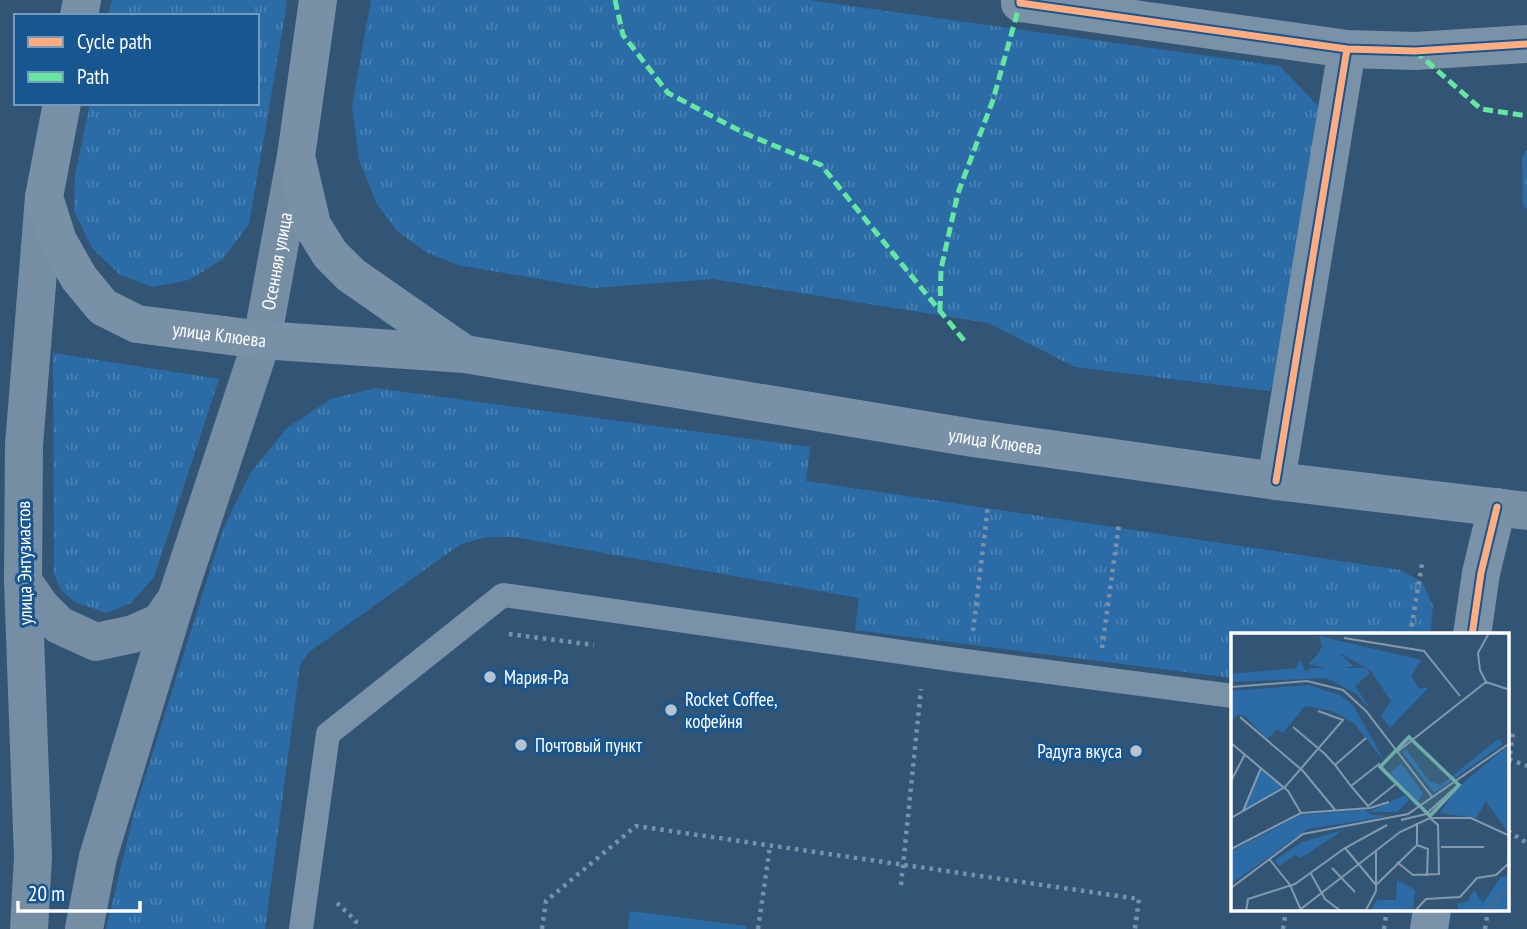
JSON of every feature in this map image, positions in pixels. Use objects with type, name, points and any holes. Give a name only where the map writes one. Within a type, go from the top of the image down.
[{"type":"main road","name":"Осенняя улица","points":[[177,597],[262,340],[296,156],[314,5]]},
{"type":"main road","points":[[44,197],[62,105]]},
{"type":"main road","name":"улица Клюева","points":[[296,156],[312,225],[330,254],[351,275],[465,355]]},
{"type":"main road","name":"улица Клюева","points":[[44,197],[58,241],[79,278],[103,306],[137,324],[262,340],[465,355],[972,438],[1276,481],[1512,509]]},
{"type":"main road","name":"улица Энтузиастов","points":[[29,929],[33,857],[23,581],[24,445],[44,197]]},
{"type":"main road","points":[[23,581],[41,607],[59,625],[96,642],[133,634],[160,622],[177,597]]},
{"type":"main road","points":[[84,929],[98,857],[177,597]]},
{"type":"street","points":[[1014,1],[1347,49],[1415,51],[1527,44]]},
{"type":"street","points":[[1276,481],[1347,49]]},
{"type":"street","points":[[1472,633],[1481,573],[1512,509]]},
{"type":"lane","points":[[301,929],[328,734],[503,595],[970,662],[1231,696]]},
{"type":"path","points":[[970,662],[988,506]]},
{"type":"path","points":[[1098,678],[1119,524]]},
{"type":"path","points":[[1410,633],[1422,564]]},
{"type":"path","points":[[506,633],[603,646]]},
{"type":"path","points":[[901,885],[921,688],[931,689]]},
{"type":"path","points":[[1510,752],[1513,731]]},
{"type":"path","points":[[1510,759],[1527,766]]},
{"type":"path","points":[[542,929],[546,901],[636,826],[1139,899],[1135,929]]},
{"type":"path","points":[[1510,832],[1527,843]]},
{"type":"path","points":[[758,929],[770,846]]},
{"type":"path","points":[[328,895],[356,921],[355,929]]},
{"type":"green space","points":[[112,0],[285,0],[287,4],[249,224],[223,259],[189,280],[153,287],[120,275],[92,248],[74,211],[75,176],[90,105],[259,105],[259,14],[108,14]]},
{"type":"green space","points":[[371,0],[808,0],[1280,66],[1323,111],[1284,369],[1269,391],[1075,367],[988,323],[713,279],[592,288],[458,265],[426,252],[397,231],[377,204],[359,160],[352,106]]},
{"type":"green space","points":[[1527,150],[1527,209],[1523,206],[1522,158]]},
{"type":"green space","points":[[53,353],[219,379],[154,577],[131,603],[106,613],[75,602],[61,590],[54,574]]},
{"type":"green space","points":[[376,388],[810,447],[806,481],[1400,570],[1422,582],[1433,606],[1430,633],[1231,633],[1231,678],[855,630],[859,598],[514,537],[487,537],[461,544],[309,652],[300,665],[265,929],[106,929],[135,809],[223,529],[251,472],[287,428],[331,399]]},
{"type":"green space","points":[[630,911],[746,926],[746,929],[628,929]]},
{"type":"marked path","points":[[615,0],[623,35],[668,93],[744,133],[821,165],[967,344]]},
{"type":"marked path","points":[[940,311],[941,269],[958,193],[993,100],[1020,3]]},
{"type":"marked path","points":[[1415,51],[1481,109],[1527,116]]},
{"type":"cycle path","points":[[1020,0],[1020,3],[1347,49],[1415,51],[1527,44]]},
{"type":"cycle path","points":[[1276,481],[1347,49]]},
{"type":"cycle path","points":[[1472,633],[1481,573],[1497,507]]},
{"type":"place","name":"Мария-Ра","points":[[490,677]]},
{"type":"place","name":"Rocket Coffee, кофейня","points":[[671,710]]},
{"type":"place","name":"Почтовый пункт","points":[[521,745]]},
{"type":"place","name":"Радуга вкуса","points":[[1136,751]]}]
